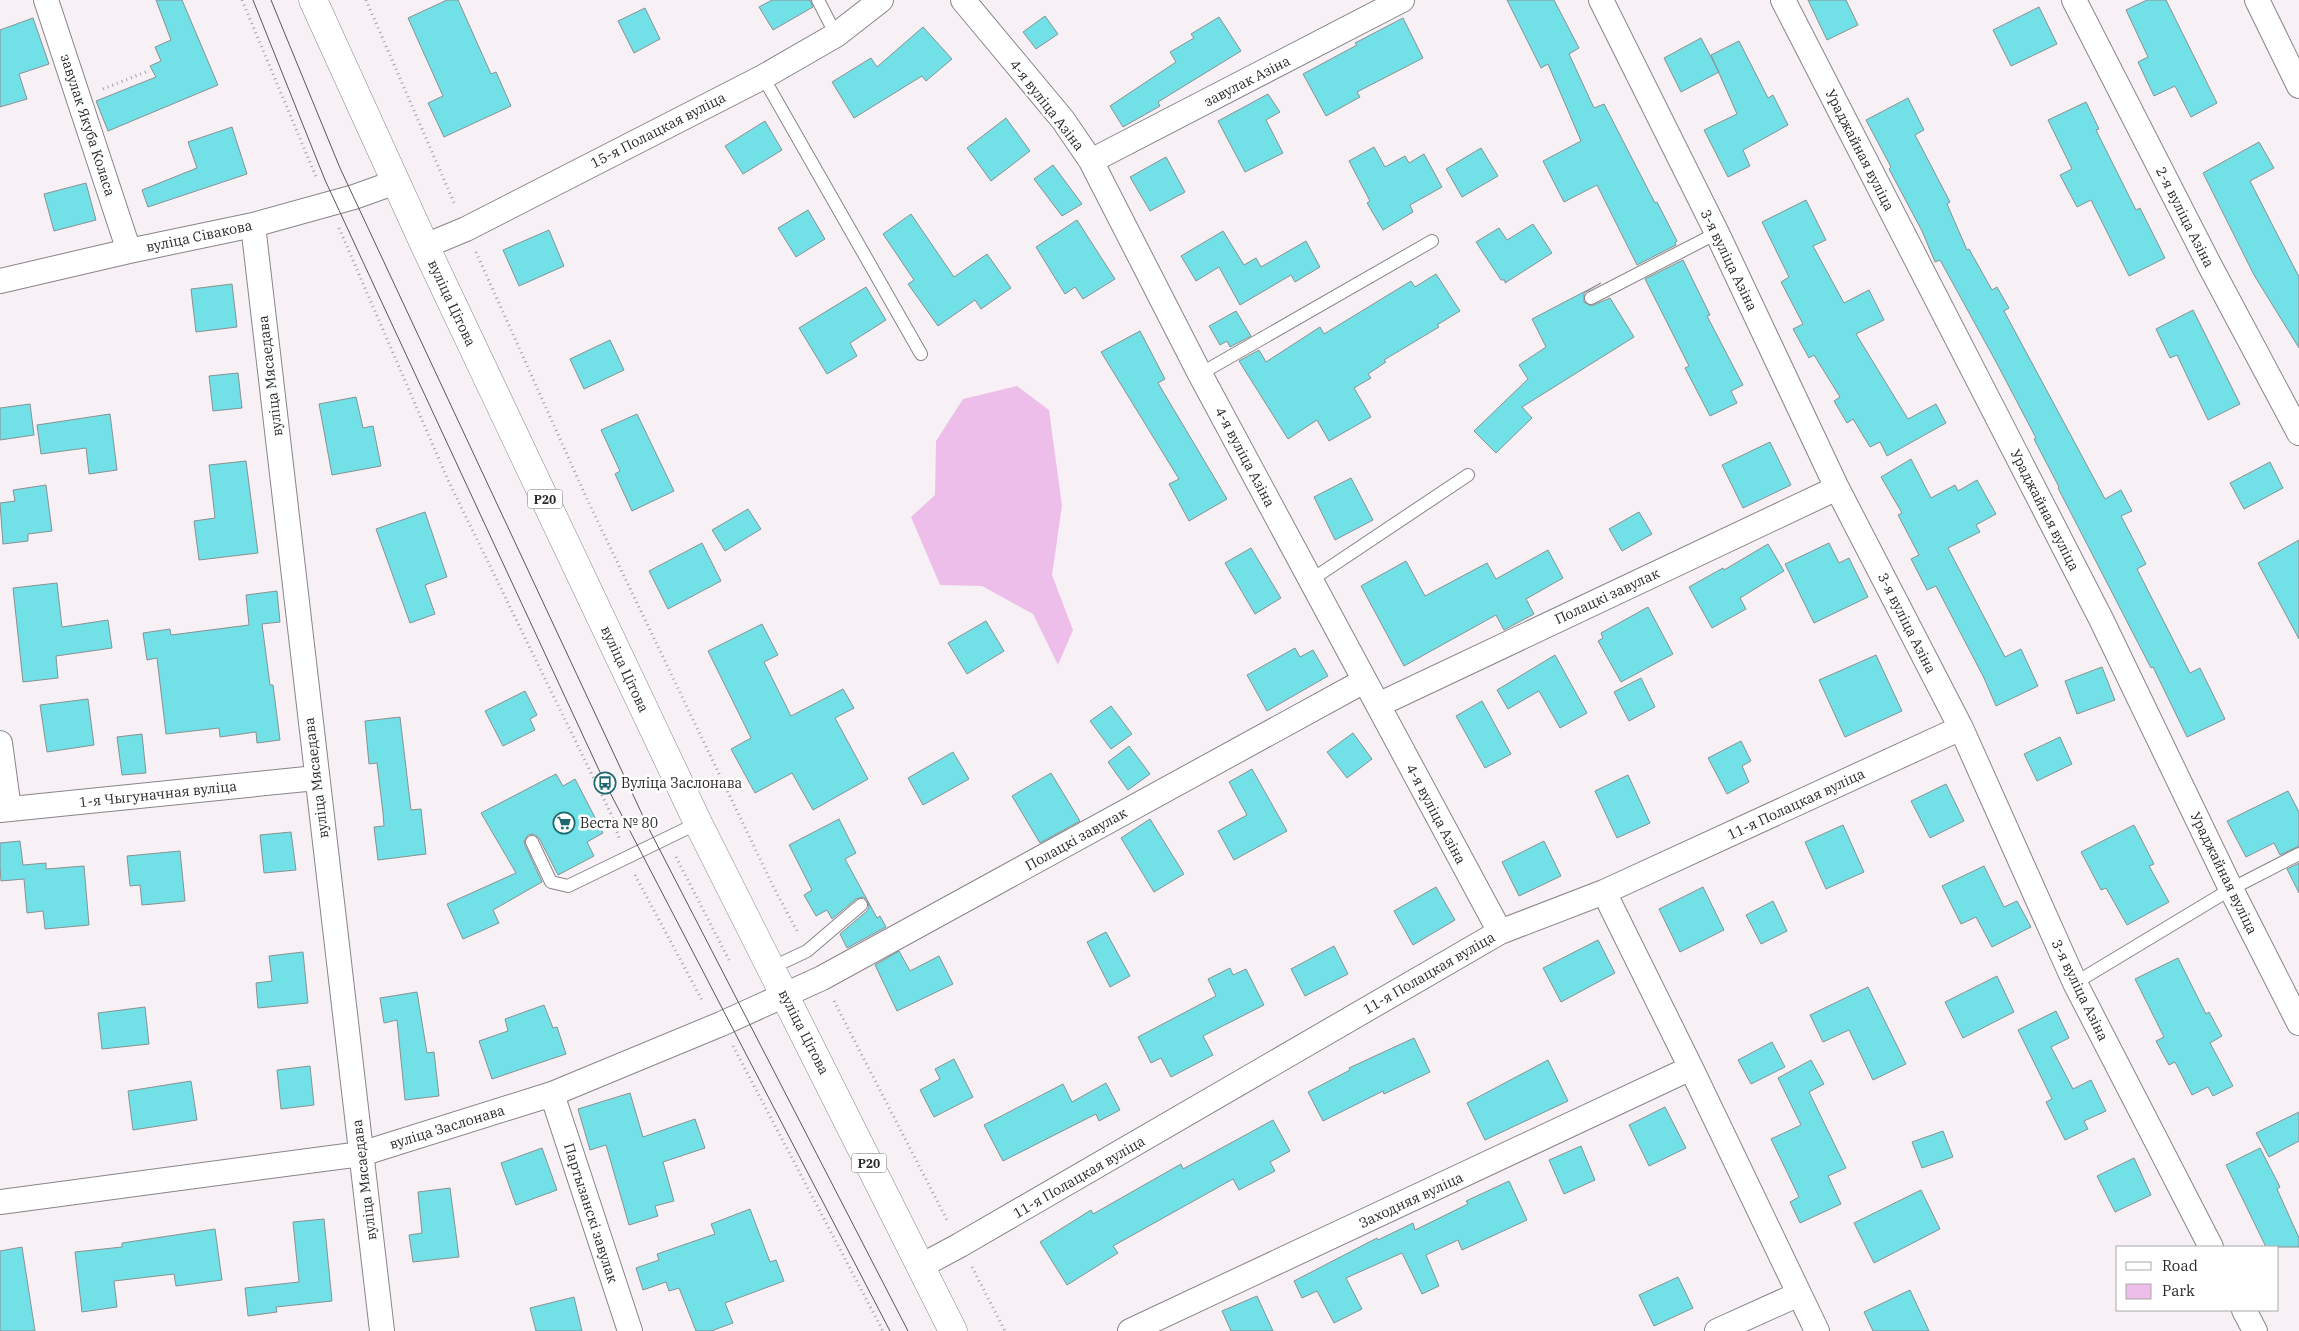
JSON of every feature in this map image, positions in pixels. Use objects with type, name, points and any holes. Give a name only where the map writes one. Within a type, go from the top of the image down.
[{"type":"main road","name":"вуліца Цітова","points":[[313,0],[425,246],[698,823],[953,1331]]},
{"type":"street","name":"завулак Якуба Коласа","points":[[46,0],[129,251]]},
{"type":"street","name":"15-я Полацкая вуліца","points":[[425,246],[466,229],[762,77],[836,35],[881,0]]},
{"type":"street","name":"4-я вуліца Азіна","points":[[963,0],[1063,120],[1091,161],[1200,374],[1500,932]]},
{"type":"street","name":"завулак Азіна","points":[[1091,161],[1402,0]]},
{"type":"street","name":"3-я вуліца Азіна","points":[[1601,0],[1717,233],[1837,488],[1961,728],[2075,983],[2211,1246]]},
{"type":"street","name":"Ураджайная вуліца","points":[[1783,0],[2101,619],[2231,889],[2299,1023]]},
{"type":"street","name":"2-я вуліца Азіна","points":[[2074,0],[2201,248],[2299,433]]},
{"type":"street","points":[[2257,0],[2299,86]]},
{"type":"street","name":"вуліца Сівакова","points":[[0,281],[253,225],[354,197],[396,182]]},
{"type":"street","name":"вуліца Мясаедава","points":[[253,225],[382,1331]]},
{"type":"street","name":"Полацкі завулак","points":[[1378,705],[1837,488]]},
{"type":"street","name":"Полацкі завулак","points":[[786,995],[822,978],[1364,681]]},
{"type":"street","name":"11-я Полацкая вуліца","points":[[921,1266],[1500,932],[1604,892],[1961,728]]},
{"type":"street","points":[[0,743],[5,810]]},
{"type":"street","name":"1-я Чыгуначная вуліца","points":[[5,810],[316,778]]},
{"type":"street","points":[[1604,892],[1692,1068],[1817,1331]]},
{"type":"street","name":"вуліца Заслонава","points":[[0,1202],[361,1154],[552,1094],[786,995]]},
{"type":"street","name":"Заходняя вуліца","points":[[1130,1331],[1692,1068]]},
{"type":"street","name":"Партызанскі завулак","points":[[552,1094],[630,1331]]},
{"type":"street","points":[[1717,1331],[1799,1294]]},
{"type":"street","points":[[2245,1311],[2255,1331]]},
{"type":"lane","points":[[818,0],[836,35]]},
{"type":"lane","points":[[762,77],[921,354]]},
{"type":"lane","points":[[1590,298],[1717,233]]},
{"type":"lane","points":[[1200,374],[1432,241]]},
{"type":"lane","points":[[1311,580],[1468,475]]},
{"type":"lane","points":[[532,842],[551,882],[568,886],[698,823]]},
{"type":"lane","points":[[2075,983],[2231,889],[2299,854]]},
{"type":"lane","points":[[771,968],[807,951],[861,905]]},
{"type":"path","points":[[242,0],[301,143],[329,203],[448,480],[612,816],[625,858],[705,1005],[721,1024],[883,1331]]},
{"type":"path","points":[[366,0],[587,499],[774,888],[807,951]]},
{"type":"path","points":[[79,98],[148,72]]},
{"type":"path","points":[[666,838],[728,960]]},
{"type":"path","points":[[770,891],[774,888]]},
{"type":"path","points":[[822,978],[1005,1331]]},
{"type":"green space","points":[[1017,386],[1049,410],[1062,506],[1052,575],[1073,630],[1058,665],[1033,614],[982,586],[940,585],[911,517],[935,495],[936,441],[963,399]]},
{"type":"building","points":[[156,0],[182,0],[218,85],[108,131],[96,101],[156,77],[150,66],[161,61],[155,47],[171,40]]},
{"type":"building","points":[[447,0],[458,0],[491,74],[496,72],[511,106],[444,137],[428,103],[443,96],[408,18]]},
{"type":"building","points":[[772,0],[810,0],[813,7],[773,30],[759,7]]},
{"type":"building","points":[[1507,0],[1554,0],[1579,48],[1569,54],[1594,108],[1604,104],[1655,203],[1657,202],[1677,241],[1676,245],[1637,265],[1597,185],[1564,202],[1543,161],[1581,141],[1548,64],[1541,68]]},
{"type":"building","points":[[1808,0],[1846,0],[1858,25],[1827,40]]},
{"type":"building","points":[[2147,0],[2166,0],[2217,103],[2191,117],[2175,86],[2154,96],[2138,62],[2148,57],[2126,10]]},
{"type":"building","points":[[2039,7],[2057,44],[2011,66],[1993,30]]},
{"type":"building","points":[[645,8],[660,39],[634,53],[618,21]]},
{"type":"building","points":[[1045,16],[1058,34],[1036,49],[1023,32]]},
{"type":"building","points":[[1219,17],[1241,51],[1158,102],[1160,106],[1123,127],[1110,106],[1176,62],[1170,52],[1194,38],[1191,34]]},
{"type":"building","points":[[33,18],[49,64],[19,74],[27,99],[0,107],[0,30]]},
{"type":"building","points":[[1403,18],[1423,58],[1357,92],[1360,97],[1326,116],[1303,74],[1357,45],[1355,43]]},
{"type":"building","points":[[923,27],[952,59],[926,81],[922,76],[854,118],[832,82],[871,58],[877,67]]},
{"type":"building","points":[[1701,38],[1719,72],[1681,92],[1664,58]]},
{"type":"building","points":[[1739,41],[1768,98],[1773,95],[1788,125],[1743,150],[1750,166],[1728,177],[1704,130],[1737,114],[1711,55]]},
{"type":"building","points":[[1268,94],[1280,112],[1266,120],[1283,153],[1245,172],[1218,121]]},
{"type":"building","points":[[1908,98],[1924,130],[1915,135],[1950,202],[1947,204],[1967,250],[1969,249],[1992,290],[1997,287],[2009,308],[2004,311],[2105,499],[2121,490],[2132,511],[2121,516],[2146,564],[2137,569],[2190,673],[2200,668],[2225,719],[2187,737],[2153,667],[2151,668],[2058,488],[2034,439],[2036,438],[1995,360],[1940,260],[1935,262],[1922,231],[1889,169],[1891,167],[1866,120]]},
{"type":"building","points":[[2086,102],[2099,129],[2096,130],[2136,210],[2140,208],[2165,258],[2129,276],[2091,200],[2077,207],[2060,175],[2072,169],[2048,120]]},
{"type":"building","points":[[1006,118],[1030,151],[991,181],[967,148]]},
{"type":"building","points":[[765,121],[782,150],[743,174],[725,146]]},
{"type":"building","points":[[232,127],[247,174],[148,207],[142,190],[197,168],[188,142]]},
{"type":"building","points":[[2259,142],[2274,168],[2250,181],[2299,277],[2299,348],[2254,275],[2203,173]]},
{"type":"building","points":[[1374,147],[1385,167],[1405,156],[1409,163],[1424,154],[1442,187],[1410,205],[1413,212],[1383,230],[1367,203],[1370,201],[1349,161]]},
{"type":"building","points":[[1481,148],[1498,176],[1462,197],[1446,169]]},
{"type":"building","points":[[1166,157],[1185,192],[1150,211],[1130,177]]},
{"type":"building","points":[[1053,165],[1082,204],[1062,216],[1034,179]]},
{"type":"building","points":[[86,183],[96,220],[54,231],[44,194]]},
{"type":"building","points":[[1806,200],[1826,240],[1813,246],[1844,303],[1869,290],[1884,320],[1856,334],[1908,419],[1936,404],[1946,423],[1887,456],[1880,442],[1870,447],[1853,419],[1847,423],[1834,401],[1840,397],[1814,355],[1809,358],[1793,329],[1803,324],[1781,282],[1789,277],[1762,222]]},
{"type":"building","points":[[808,210],[825,239],[796,257],[778,228]]},
{"type":"building","points":[[911,214],[954,277],[987,254],[1011,288],[981,309],[975,300],[938,326],[908,284],[914,280],[883,234]]},
{"type":"building","points":[[1077,220],[1115,279],[1083,299],[1075,287],[1065,294],[1036,247]]},
{"type":"building","points":[[1533,224],[1552,253],[1505,283],[1505,280],[1501,280],[1476,242],[1499,228],[1507,240]]},
{"type":"building","points":[[549,230],[564,266],[519,286],[503,250]]},
{"type":"building","points":[[1223,231],[1244,265],[1256,258],[1261,267],[1306,241],[1320,267],[1295,282],[1291,275],[1240,305],[1219,267],[1196,281],[1181,256]]},
{"type":"building","points":[[1683,260],[1710,315],[1707,316],[1743,385],[1731,391],[1737,403],[1710,416],[1685,368],[1689,366],[1645,279]]},
{"type":"building","points":[[1436,274],[1460,311],[1437,325],[1439,327],[1384,360],[1386,362],[1368,374],[1371,378],[1354,388],[1371,417],[1329,441],[1317,420],[1288,439],[1239,361],[1259,350],[1266,362],[1320,327],[1324,334],[1411,281],[1415,287]]},
{"type":"building","points":[[1601,283],[1584,293],[1584,302],[1591,306],[1610,298],[1634,337],[1522,407],[1532,418],[1496,453],[1474,431],[1528,379],[1519,365],[1546,347],[1532,319]]},
{"type":"building","points":[[232,284],[237,327],[196,332],[191,289]]},
{"type":"building","points":[[866,287],[886,320],[850,343],[857,356],[827,374],[799,328]]},
{"type":"building","points":[[2193,310],[2240,404],[2208,420],[2177,355],[2170,358],[2156,329]]},
{"type":"building","points":[[1236,311],[1251,336],[1230,347],[1227,341],[1220,345],[1209,326]]},
{"type":"building","points":[[1140,331],[1165,379],[1158,383],[1227,499],[1189,521],[1169,484],[1179,479],[1101,352]]},
{"type":"building","points":[[610,340],[624,370],[584,389],[570,359]]},
{"type":"building","points":[[238,373],[242,408],[213,411],[209,376]]},
{"type":"building","points":[[356,397],[363,428],[373,426],[381,466],[332,475],[319,404]]},
{"type":"building","points":[[30,404],[34,435],[0,440],[0,408]]},
{"type":"building","points":[[110,414],[117,470],[89,474],[86,448],[41,454],[37,425]]},
{"type":"building","points":[[637,414],[674,491],[632,511],[615,474],[620,471],[601,430]]},
{"type":"building","points":[[1770,442],[1791,485],[1743,508],[1722,465]]},
{"type":"building","points":[[1911,459],[1931,498],[1955,485],[1958,491],[1977,480],[1996,514],[1976,525],[1980,532],[1948,548],[2005,657],[2021,649],[2038,686],[1996,706],[1984,678],[1936,586],[1927,590],[1911,559],[1919,555],[1898,515],[1902,513],[1881,477]]},
{"type":"building","points":[[246,461],[258,553],[199,560],[194,521],[215,518],[209,465]]},
{"type":"building","points":[[2270,462],[2283,488],[2244,509],[2230,483]]},
{"type":"building","points":[[1351,478],[1373,520],[1335,540],[1314,497]]},
{"type":"building","points":[[46,485],[52,531],[28,534],[28,541],[3,544],[0,503],[15,501],[13,490]]},
{"type":"building","points":[[748,509],[761,529],[725,551],[712,530]]},
{"type":"building","points":[[425,512],[447,577],[425,585],[435,614],[410,623],[376,529]]},
{"type":"building","points":[[1639,512],[1652,534],[1622,551],[1609,529]]},
{"type":"building","points":[[2299,540],[2299,639],[2258,563]]},
{"type":"building","points":[[702,543],[721,581],[668,609],[649,571]]},
{"type":"building","points":[[1829,543],[1839,563],[1849,558],[1868,597],[1814,623],[1785,564]]},
{"type":"building","points":[[1768,544],[1784,571],[1740,598],[1746,609],[1712,628],[1689,587],[1723,568],[1724,570]]},
{"type":"building","points":[[1251,548],[1281,598],[1255,614],[1225,563]]},
{"type":"building","points":[[1548,550],[1563,578],[1526,599],[1534,614],[1504,630],[1496,615],[1404,666],[1361,586],[1406,561],[1425,596],[1487,563],[1496,579]]},
{"type":"building","points":[[57,583],[62,627],[108,620],[112,648],[56,656],[58,678],[23,682],[13,588]]},
{"type":"building","points":[[277,591],[280,622],[262,624],[270,685],[273,685],[280,740],[257,743],[256,732],[220,737],[219,728],[166,734],[157,658],[147,660],[143,633],[170,629],[171,635],[249,625],[246,595]]},
{"type":"building","points":[[1648,607],[1673,654],[1621,682],[1598,641],[1603,638],[1601,633]]},
{"type":"building","points":[[986,621],[1004,651],[967,674],[948,643]]},
{"type":"building","points":[[762,624],[778,655],[764,662],[791,716],[843,689],[854,708],[835,718],[868,779],[813,810],[792,773],[755,793],[731,749],[751,738],[708,651]]},
{"type":"building","points":[[1295,648],[1300,657],[1313,650],[1328,676],[1267,711],[1247,675]]},
{"type":"building","points":[[1555,655],[1587,713],[1560,728],[1539,691],[1508,709],[1497,690]]},
{"type":"building","points":[[1876,655],[1902,711],[1845,737],[1819,680]]},
{"type":"building","points":[[2102,667],[2115,700],[2077,714],[2065,681]]},
{"type":"building","points":[[1641,678],[1655,707],[1629,721],[1614,692]]},
{"type":"building","points":[[525,691],[537,715],[530,719],[535,730],[503,746],[485,711]]},
{"type":"building","points":[[88,699],[94,745],[47,752],[40,705]]},
{"type":"building","points":[[1482,701],[1511,754],[1485,768],[1456,716]]},
{"type":"building","points":[[1111,706],[1132,734],[1111,749],[1090,721]]},
{"type":"building","points":[[400,717],[411,810],[421,809],[426,854],[378,860],[374,827],[384,826],[383,813],[377,763],[369,764],[365,721]]},
{"type":"building","points":[[1353,733],[1372,759],[1347,778],[1327,752]]},
{"type":"building","points":[[142,734],[146,773],[122,775],[117,737]]},
{"type":"building","points":[[2060,737],[2072,764],[2037,781],[2024,754]]},
{"type":"building","points":[[1741,741],[1751,761],[1742,766],[1749,782],[1727,794],[1708,758]]},
{"type":"building","points":[[1129,746],[1150,774],[1128,790],[1108,762]]},
{"type":"building","points":[[953,752],[969,779],[923,805],[908,778]]},
{"type":"building","points":[[1252,769],[1287,831],[1234,860],[1218,831],[1247,815],[1229,782]]},
{"type":"building","points":[[1051,773],[1080,821],[1040,843],[1012,796]]},
{"type":"building","points":[[556,774],[563,786],[575,779],[603,833],[587,842],[594,856],[558,875],[539,838],[533,834],[528,835],[524,841],[525,845],[542,882],[493,910],[499,923],[463,939],[447,904],[516,873],[481,813]]},
{"type":"building","points":[[1628,775],[1650,823],[1617,838],[1595,791]]},
{"type":"building","points":[[1946,784],[1964,821],[1930,838],[1911,801]]},
{"type":"building","points":[[2288,791],[2299,812],[2299,846],[2280,855],[2274,843],[2246,857],[2227,821]]},
{"type":"building","points":[[839,819],[856,853],[845,859],[877,918],[880,916],[886,927],[847,948],[840,934],[867,911],[869,907],[867,900],[863,897],[856,899],[832,919],[827,910],[816,916],[804,895],[812,890],[789,845]]},
{"type":"building","points":[[1150,819],[1184,874],[1154,892],[1121,838]]},
{"type":"building","points":[[1843,825],[1864,872],[1826,889],[1805,842]]},
{"type":"building","points":[[2134,825],[2154,864],[2149,866],[2169,902],[2127,925],[2106,888],[2101,890],[2081,852]]},
{"type":"building","points":[[291,832],[296,870],[264,873],[260,835]]},
{"type":"building","points":[[20,841],[23,865],[46,863],[46,869],[84,866],[89,925],[45,929],[43,911],[27,913],[24,879],[1,881],[0,843]]},
{"type":"building","points":[[1544,841],[1561,876],[1519,896],[1502,862]]},
{"type":"building","points":[[180,851],[185,901],[142,905],[140,885],[130,886],[127,856]]},
{"type":"building","points":[[2299,863],[2299,893],[2287,869]]},
{"type":"building","points":[[1984,866],[2004,907],[2017,901],[2031,927],[1992,947],[1976,917],[1961,924],[1942,886]]},
{"type":"building","points":[[1436,887],[1455,920],[1413,945],[1394,911]]},
{"type":"building","points":[[1703,887],[1724,930],[1680,952],[1659,909]]},
{"type":"building","points":[[1773,901],[1787,931],[1761,944],[1746,915]]},
{"type":"building","points":[[1106,932],[1130,976],[1110,987],[1087,942]]},
{"type":"building","points":[[1598,940],[1615,973],[1561,1002],[1543,968]]},
{"type":"building","points":[[1334,946],[1348,974],[1305,996],[1291,969]]},
{"type":"building","points":[[899,951],[910,971],[939,956],[953,984],[897,1011],[875,965]]},
{"type":"building","points":[[303,952],[308,1003],[258,1008],[256,983],[272,981],[269,956]]},
{"type":"building","points":[[2178,958],[2206,1014],[2209,1012],[2222,1036],[2210,1043],[2233,1086],[2213,1096],[2208,1087],[2192,1095],[2175,1062],[2169,1065],[2156,1041],[2164,1037],[2135,979]]},
{"type":"building","points":[[1230,968],[1233,975],[1246,969],[1264,1005],[1203,1036],[1213,1055],[1171,1077],[1161,1058],[1151,1063],[1138,1037],[1216,996],[1208,979]]},
{"type":"building","points":[[1997,976],[2014,1012],[1963,1038],[1945,1002]]},
{"type":"building","points":[[1868,987],[1906,1064],[1873,1080],[1849,1030],[1823,1042],[1810,1015]]},
{"type":"building","points":[[417,992],[427,1053],[434,1052],[439,1096],[405,1100],[397,1020],[384,1023],[380,998]]},
{"type":"building","points":[[544,1005],[553,1028],[557,1027],[566,1054],[492,1079],[479,1041],[508,1031],[505,1019]]},
{"type":"building","points":[[145,1007],[149,1044],[102,1049],[98,1013]]},
{"type":"building","points":[[2056,1011],[2069,1038],[2051,1047],[2073,1089],[2091,1080],[2106,1111],[2084,1121],[2088,1129],[2065,1140],[2046,1102],[2052,1099],[2018,1030]]},
{"type":"building","points":[[1414,1038],[1430,1072],[1384,1094],[1383,1091],[1323,1121],[1308,1092],[1350,1070],[1349,1068]]},
{"type":"building","points":[[1772,1042],[1785,1067],[1751,1084],[1738,1060]]},
{"type":"building","points":[[954,1059],[973,1097],[934,1117],[920,1090],[940,1079],[935,1069]]},
{"type":"building","points":[[1548,1060],[1568,1101],[1485,1140],[1467,1103]]},
{"type":"building","points":[[1811,1060],[1824,1084],[1809,1092],[1846,1168],[1828,1176],[1841,1204],[1800,1223],[1790,1202],[1799,1197],[1771,1139],[1801,1125],[1778,1078]]},
{"type":"building","points":[[310,1066],[314,1105],[281,1109],[277,1070]]},
{"type":"building","points":[[191,1081],[197,1120],[133,1130],[128,1091]]},
{"type":"building","points":[[1106,1083],[1120,1110],[1099,1121],[1096,1114],[1003,1161],[984,1125],[1063,1084],[1072,1102]]},
{"type":"building","points":[[630,1093],[643,1137],[695,1119],[705,1148],[663,1162],[674,1201],[655,1206],[658,1216],[629,1225],[606,1145],[590,1150],[578,1109]]},
{"type":"building","points":[[1665,1107],[1686,1148],[1649,1166],[1629,1125]]},
{"type":"building","points":[[2299,1112],[2299,1141],[2269,1157],[2256,1133]]},
{"type":"building","points":[[1273,1120],[1290,1151],[1270,1162],[1275,1171],[1239,1190],[1233,1179],[1113,1246],[1118,1253],[1067,1285],[1040,1242],[1091,1210],[1093,1214],[1181,1164],[1183,1169]]},
{"type":"building","points":[[1943,1131],[1953,1157],[1922,1168],[1912,1142]]},
{"type":"building","points":[[1581,1146],[1595,1180],[1564,1194],[1549,1160]]},
{"type":"building","points":[[542,1148],[557,1190],[516,1205],[501,1163]]},
{"type":"building","points":[[2260,1148],[2280,1187],[2277,1189],[2299,1238],[2299,1247],[2266,1246],[2226,1165]]},
{"type":"building","points":[[2134,1158],[2151,1195],[2115,1212],[2097,1176]]},
{"type":"building","points":[[1509,1181],[1527,1220],[1462,1250],[1458,1240],[1426,1255],[1439,1286],[1422,1294],[1402,1253],[1346,1278],[1362,1309],[1334,1323],[1317,1291],[1302,1298],[1294,1281],[1377,1238],[1378,1240],[1413,1223],[1415,1230],[1468,1204],[1466,1201]]},
{"type":"building","points":[[450,1188],[459,1257],[413,1262],[409,1235],[422,1233],[418,1192]]},
{"type":"building","points":[[1921,1190],[1940,1229],[1874,1263],[1854,1223]]},
{"type":"building","points":[[750,1209],[770,1262],[776,1260],[784,1281],[725,1303],[733,1323],[711,1331],[696,1331],[679,1288],[669,1291],[666,1282],[643,1290],[636,1268],[659,1260],[657,1254],[715,1234],[711,1224]]},
{"type":"building","points":[[324,1219],[332,1301],[276,1307],[277,1312],[248,1316],[245,1288],[299,1282],[293,1222]]},
{"type":"building","points":[[215,1229],[222,1280],[176,1286],[174,1274],[114,1281],[117,1307],[82,1312],[75,1252],[122,1247],[122,1243]]},
{"type":"building","points":[[22,1247],[35,1331],[0,1331],[0,1251]]},
{"type":"building","points":[[1678,1277],[1693,1308],[1654,1326],[1639,1295]]},
{"type":"building","points":[[1910,1290],[1929,1331],[1873,1331],[1864,1312]]},
{"type":"building","points":[[1257,1296],[1273,1331],[1231,1331],[1222,1311]]},
{"type":"building","points":[[574,1297],[582,1331],[536,1331],[530,1308]]},
{"type":"tram line","points":[[253,0],[325,180],[605,783],[890,1331]]},
{"type":"tram line","points":[[271,0],[340,168],[649,829],[908,1331]]},
{"type":"place","name":"Вуліца Заслонава","points":[[605,783]]},
{"type":"place","name":"Веста № 80","points":[[564,823]]}]
